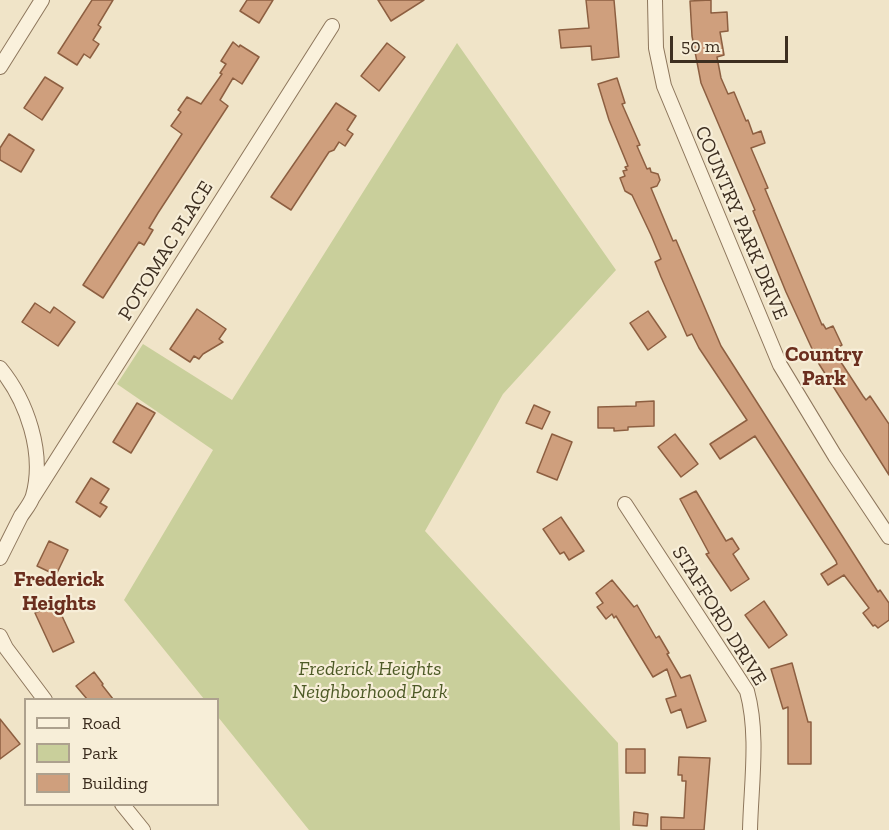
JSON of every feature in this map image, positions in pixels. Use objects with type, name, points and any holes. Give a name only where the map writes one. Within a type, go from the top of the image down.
[{"type":"street","points":[[0,67],[42,0]]},
{"type":"street","name":"COUNTRY PARK DRIVE","points":[[655,0],[656,48],[664,86],[780,365],[829,447],[889,537]]},
{"type":"street","name":"POTOMAC PLACE","points":[[0,558],[33,497],[332,26]]},
{"type":"street","points":[[0,368],[22,401],[31,424],[35,449],[33,497]]},
{"type":"street","name":"STAFFORD DRIVE","points":[[625,504],[747,691],[751,707],[753,745],[750,830]]},
{"type":"street","points":[[0,636],[6,648],[44,698]]},
{"type":"street","points":[[124,806],[142,830]]},
{"type":"green space","name":"Frederick Heights Neighborhood Park","points":[[457,43],[616,270],[503,394],[425,531],[618,743],[620,830],[309,830],[219,718],[219,698],[203,698],[124,600],[213,450],[117,384],[143,344],[232,400]]},
{"type":"building","points":[[92,0],[113,0],[98,25],[101,27],[93,40],[99,44],[90,58],[84,54],[77,65],[58,53]]},
{"type":"building","points":[[247,0],[273,0],[259,23],[240,11]]},
{"type":"building","points":[[378,0],[424,0],[391,21]]},
{"type":"building","points":[[586,0],[614,0],[619,57],[592,60],[591,46],[561,48],[559,30],[589,28]]},
{"type":"building","points":[[711,0],[711,13],[727,12],[728,31],[720,32],[724,55],[717,57],[721,78],[728,94],[734,92],[753,134],[761,131],[765,143],[751,148],[768,188],[765,189],[822,325],[826,329],[833,326],[842,345],[833,350],[866,400],[870,396],[889,424],[889,475],[819,364],[786,292],[753,211],[755,210],[701,83],[692,36],[690,1]]},
{"type":"building","points":[[233,42],[259,57],[242,84],[233,78],[220,100],[228,106],[158,213],[149,228],[153,230],[144,245],[139,242],[103,298],[83,285],[182,134],[171,126],[181,112],[178,110],[187,97],[201,104],[222,74],[220,73],[226,64],[221,61]]},
{"type":"building","points":[[387,43],[405,57],[379,91],[361,76]]},
{"type":"building","points":[[45,77],[63,88],[42,120],[24,108]]},
{"type":"building","points":[[617,78],[625,103],[622,104],[640,145],[637,146],[647,169],[650,168],[651,172],[658,174],[660,180],[657,186],[651,188],[721,346],[878,592],[880,590],[889,603],[889,620],[878,628],[873,626],[863,613],[869,608],[844,575],[828,585],[821,574],[837,564],[836,561],[755,436],[720,459],[710,444],[747,420],[692,334],[687,336],[655,262],[661,259],[651,235],[632,195],[625,191],[620,178],[625,176],[623,171],[627,170],[625,167],[628,166],[609,120],[598,84]]},
{"type":"building","points":[[336,103],[356,116],[347,130],[353,134],[345,146],[339,142],[334,150],[329,152],[291,210],[271,197]]},
{"type":"building","points":[[9,134],[34,150],[21,172],[0,160],[0,148]]},
{"type":"building","points":[[35,303],[50,313],[54,307],[75,322],[58,346],[22,322]]},
{"type":"building","points":[[197,309],[226,329],[219,339],[223,342],[199,359],[194,356],[190,362],[170,349]]},
{"type":"building","points":[[648,311],[666,337],[648,350],[630,323]]},
{"type":"building","points":[[654,401],[654,426],[628,427],[628,430],[614,431],[614,428],[598,428],[598,407],[636,406],[636,402]]},
{"type":"building","points":[[137,403],[155,413],[131,453],[113,442]]},
{"type":"building","points":[[534,405],[550,412],[542,429],[526,423]]},
{"type":"building","points":[[552,434],[572,442],[557,480],[537,472]]},
{"type":"building","points":[[675,434],[698,464],[681,477],[658,447]]},
{"type":"building","points":[[91,478],[109,489],[100,503],[107,507],[100,517],[76,502]]},
{"type":"building","points":[[696,491],[726,541],[732,538],[739,549],[733,554],[749,579],[731,591],[706,554],[709,553],[680,499]]},
{"type":"building","points":[[561,517],[584,551],[569,560],[564,552],[560,554],[543,529]]},
{"type":"building","points":[[49,541],[68,550],[56,575],[37,566]]},
{"type":"building","points":[[612,580],[634,607],[637,605],[656,638],[659,636],[681,678],[690,675],[706,721],[687,728],[681,709],[671,713],[666,699],[676,696],[667,669],[653,677],[616,616],[614,618],[612,614],[606,619],[597,607],[603,603],[596,593]]},
{"type":"building","points":[[764,601],[787,635],[769,648],[745,615]]},
{"type":"building","points":[[56,603],[74,642],[53,652],[35,613]]},
{"type":"building","points":[[792,663],[808,722],[811,722],[811,764],[788,764],[788,707],[783,709],[771,669]]},
{"type":"building","points":[[94,672],[112,698],[86,698],[76,686]]},
{"type":"building","points":[[0,719],[20,744],[0,759]]},
{"type":"building","points":[[626,749],[645,749],[645,773],[626,773]]},
{"type":"building","points":[[679,757],[710,758],[704,830],[661,830],[661,817],[684,818],[686,781],[682,781],[682,775],[678,775]]},
{"type":"building","points":[[634,812],[648,814],[647,826],[633,825]]},
{"type":"district","name":"Country Park","points":[[824,367]]},
{"type":"district","name":"Frederick Heights","points":[[59,592]]}]
